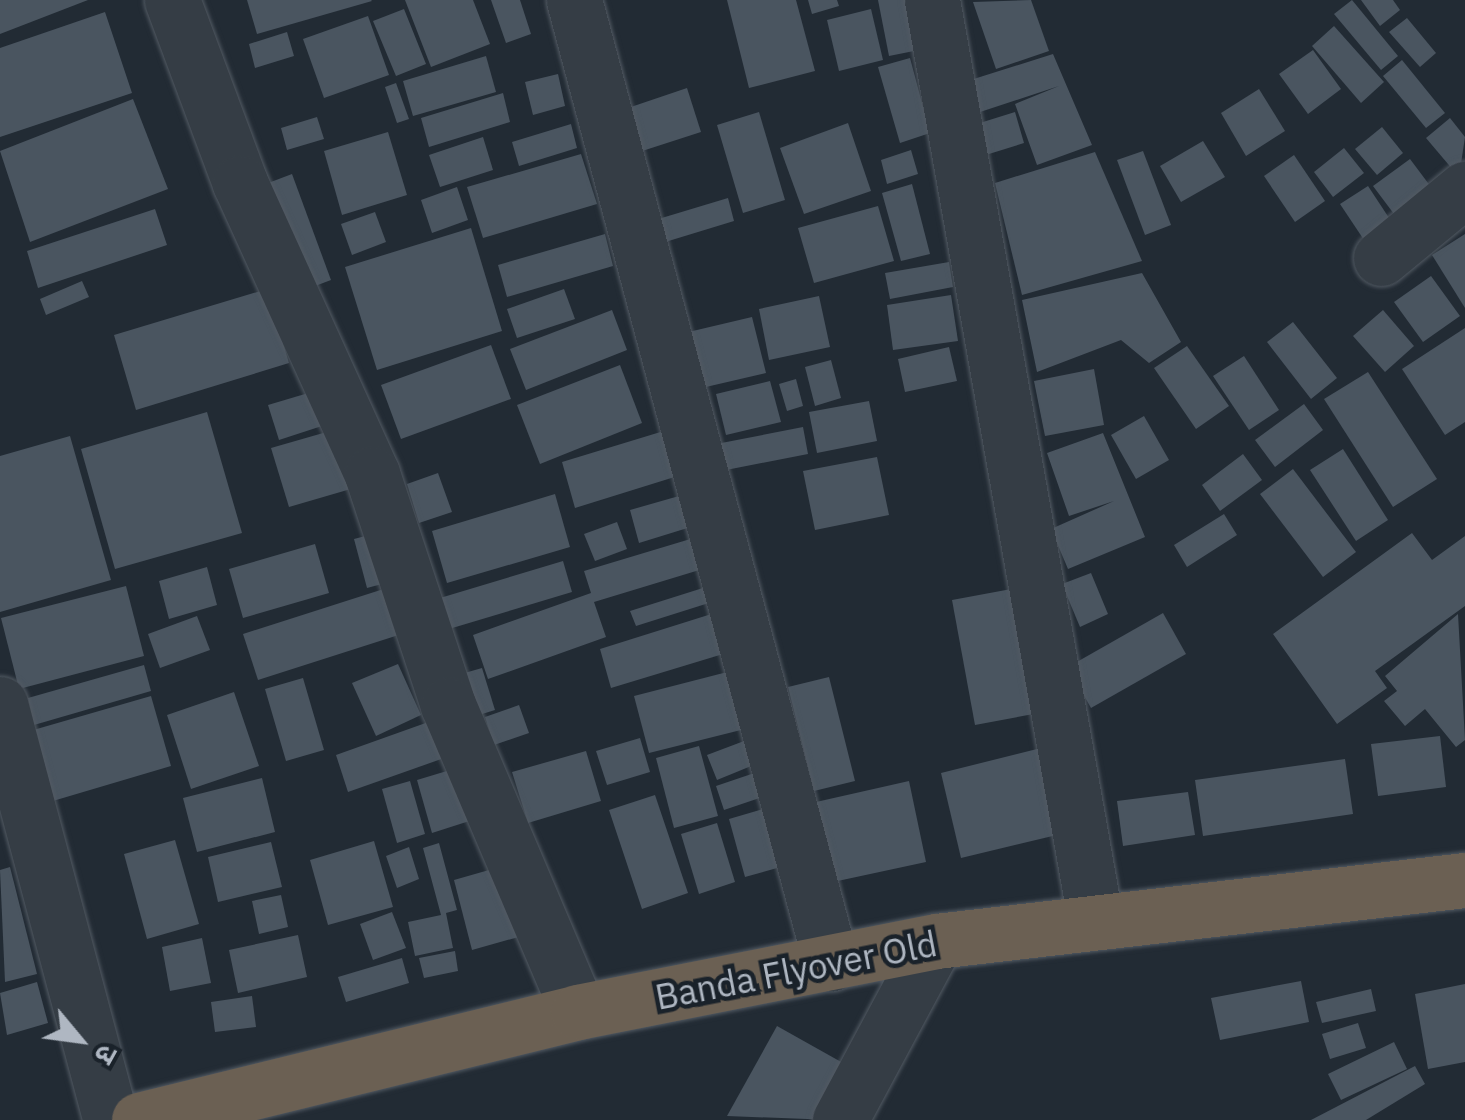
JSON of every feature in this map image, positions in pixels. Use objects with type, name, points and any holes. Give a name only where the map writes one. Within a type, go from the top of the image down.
[{"type":"highway","name":"Banda Flyover Old","points":[[138,1120],[578,1012],[936,941],[1095,918],[1465,880]]},
{"type":"street","points":[[172,0],[240,183],[372,474],[448,705],[578,1012]]},
{"type":"street","points":[[574,0],[831,963]]},
{"type":"street","points":[[932,0],[1095,918]]},
{"type":"street","points":[[1381,258],[1465,189]]},
{"type":"street","points":[[0,704],[112,1120]]},
{"type":"street","points":[[840,1120],[936,941]]},
{"type":"building","points":[[0,0],[88,0],[0,34]]},
{"type":"building","points":[[247,0],[371,0],[372,1],[257,34]]},
{"type":"building","points":[[405,0],[473,0],[490,44],[431,67]]},
{"type":"building","points":[[491,0],[520,0],[531,34],[506,43]]},
{"type":"building","points":[[727,0],[796,0],[815,71],[749,88]]},
{"type":"building","points":[[808,0],[837,0],[839,6],[812,14]]},
{"type":"building","points":[[878,0],[909,0],[919,50],[889,56]]},
{"type":"building","points":[[1031,0],[1049,51],[996,69],[973,2]]},
{"type":"building","points":[[1352,0],[1398,56],[1381,70],[1334,14]]},
{"type":"building","points":[[1361,0],[1393,0],[1400,10],[1380,26]]},
{"type":"building","points":[[404,9],[426,64],[396,76],[373,21]]},
{"type":"building","points":[[871,9],[883,60],[839,71],[827,20]]},
{"type":"building","points":[[105,12],[132,93],[0,137],[0,48]]},
{"type":"building","points":[[368,16],[389,75],[324,98],[303,39]]},
{"type":"building","points":[[1407,18],[1436,53],[1420,67],[1389,32]]},
{"type":"building","points":[[1334,26],[1384,82],[1361,103],[1312,46]]},
{"type":"building","points":[[287,32],[294,56],[255,68],[249,44]]},
{"type":"building","points":[[1313,50],[1341,89],[1308,114],[1279,74]]},
{"type":"building","points":[[1053,54],[1092,145],[1037,165],[1015,104],[1059,86],[971,115],[961,83]]},
{"type":"building","points":[[486,56],[496,92],[413,116],[403,81]]},
{"type":"building","points":[[910,58],[930,133],[900,143],[878,67]]},
{"type":"building","points":[[1402,60],[1445,113],[1426,128],[1383,76]]},
{"type":"building","points":[[558,74],[565,106],[533,115],[525,82]]},
{"type":"building","points":[[396,83],[409,119],[397,123],[385,87]]},
{"type":"building","points":[[687,88],[701,132],[636,153],[622,110]]},
{"type":"building","points":[[1259,89],[1285,131],[1246,156],[1221,113]]},
{"type":"building","points":[[503,93],[510,122],[429,147],[421,118]]},
{"type":"building","points":[[133,99],[168,189],[30,242],[0,151]]},
{"type":"building","points":[[759,112],[785,200],[743,213],[717,125]]},
{"type":"building","points":[[1015,112],[1024,143],[976,158],[967,127]]},
{"type":"building","points":[[317,117],[324,139],[287,150],[281,128]]},
{"type":"building","points":[[1450,118],[1465,137],[1459,177],[1426,138]]},
{"type":"building","points":[[848,123],[871,191],[804,214],[780,148]]},
{"type":"building","points":[[571,124],[577,148],[519,166],[512,142]]},
{"type":"building","points":[[1382,127],[1403,153],[1377,175],[1355,149]]},
{"type":"building","points":[[388,132],[407,195],[342,215],[324,151]]},
{"type":"building","points":[[483,137],[493,170],[440,187],[429,155]]},
{"type":"building","points":[[1203,141],[1225,177],[1181,202],[1160,166]]},
{"type":"building","points":[[1344,148],[1364,173],[1333,197],[1314,172]]},
{"type":"building","points":[[911,150],[918,174],[887,184],[881,160]]},
{"type":"building","points":[[1143,151],[1171,225],[1145,235],[1117,160]]},
{"type":"building","points":[[1095,152],[1142,261],[1022,295],[995,183]]},
{"type":"building","points":[[581,154],[597,204],[483,238],[467,187]]},
{"type":"building","points":[[1294,155],[1325,201],[1295,222],[1264,176]]},
{"type":"building","points":[[1410,159],[1437,195],[1400,222],[1373,186]]},
{"type":"building","points":[[292,174],[331,280],[294,294],[255,188]]},
{"type":"building","points":[[912,184],[930,254],[901,261],[882,193]]},
{"type":"building","points":[[1368,186],[1393,224],[1366,243],[1340,204]]},
{"type":"building","points":[[457,187],[468,220],[432,233],[421,200]]},
{"type":"building","points":[[728,198],[734,221],[662,243],[655,220]]},
{"type":"building","points":[[878,206],[894,261],[814,283],[798,228]]},
{"type":"building","points":[[155,209],[167,245],[38,288],[27,251]]},
{"type":"building","points":[[375,212],[386,242],[352,255],[341,224]]},
{"type":"building","points":[[471,228],[502,331],[377,370],[345,267]]},
{"type":"building","points":[[605,234],[613,266],[507,297],[498,265]]},
{"type":"building","points":[[1465,234],[1465,308],[1432,255]]},
{"type":"building","points":[[949,262],[953,287],[890,299],[885,273]]},
{"type":"building","points":[[1142,273],[1181,342],[1149,363],[1121,340],[1037,372],[1022,300]]},
{"type":"building","points":[[1431,276],[1460,316],[1423,342],[1394,302]]},
{"type":"building","points":[[82,281],[89,297],[46,315],[40,299]]},
{"type":"building","points":[[267,289],[289,363],[136,410],[114,335]]},
{"type":"building","points":[[564,289],[575,319],[517,338],[507,309]]},
{"type":"building","points":[[951,295],[958,341],[893,350],[887,305]]},
{"type":"building","points":[[819,296],[830,347],[769,360],[759,309]]},
{"type":"building","points":[[612,310],[627,350],[526,390],[510,349]]},
{"type":"building","points":[[1383,310],[1414,346],[1385,372],[1353,336]]},
{"type":"building","points":[[752,317],[766,373],[693,390],[680,334]]},
{"type":"building","points":[[1293,322],[1337,378],[1311,399],[1267,342]]},
{"type":"building","points":[[1465,328],[1465,422],[1445,435],[1402,369]]},
{"type":"building","points":[[491,345],[511,399],[401,439],[381,385]]},
{"type":"building","points":[[1187,346],[1229,406],[1196,429],[1154,368]]},
{"type":"building","points":[[949,347],[957,381],[905,392],[898,359]]},
{"type":"building","points":[[1244,356],[1279,410],[1249,430],[1213,376]]},
{"type":"building","points":[[831,360],[841,398],[815,406],[805,367]]},
{"type":"building","points":[[620,365],[642,423],[540,464],[517,405]]},
{"type":"building","points":[[1094,369],[1104,425],[1045,436],[1034,381]]},
{"type":"building","points":[[1368,372],[1437,479],[1393,507],[1324,399]]},
{"type":"building","points":[[796,379],[803,406],[787,411],[779,384]]},
{"type":"building","points":[[770,381],[781,422],[726,435],[716,394]]},
{"type":"building","points":[[315,391],[325,425],[279,440],[268,405]]},
{"type":"building","points":[[869,401],[877,441],[817,453],[809,412]]},
{"type":"building","points":[[1304,404],[1323,430],[1275,467],[1255,440]]},
{"type":"building","points":[[207,412],[242,533],[115,569],[81,449]]},
{"type":"building","points":[[1144,416],[1169,460],[1136,479],[1111,435]]},
{"type":"building","points":[[344,427],[361,486],[289,507],[271,448]]},
{"type":"building","points":[[803,427],[808,454],[716,472],[711,445]]},
{"type":"building","points":[[667,430],[681,475],[575,508],[562,462]]},
{"type":"building","points":[[1103,433],[1145,537],[1068,569],[1051,529],[1114,501],[1069,516],[1047,453]]},
{"type":"building","points":[[70,436],[111,580],[0,612],[0,456]]},
{"type":"building","points":[[1343,449],[1388,520],[1356,541],[1310,470]]},
{"type":"building","points":[[1243,454],[1262,480],[1220,511],[1202,485]]},
{"type":"building","points":[[877,457],[889,515],[815,530],[803,471]]},
{"type":"building","points":[[1293,469],[1356,552],[1323,577],[1260,494]]},
{"type":"building","points":[[438,473],[452,512],[419,523],[407,484]]},
{"type":"building","points":[[555,494],[570,547],[447,583],[432,531]]},
{"type":"building","points":[[686,494],[694,526],[639,543],[630,510]]},
{"type":"building","points":[[1224,514],[1237,535],[1187,567],[1174,545]]},
{"type":"building","points":[[617,522],[627,549],[595,561],[584,534]]},
{"type":"building","points":[[384,531],[397,580],[367,588],[354,539]]},
{"type":"building","points":[[1412,533],[1432,560],[1465,536],[1465,606],[1375,671],[1387,688],[1337,724],[1273,634]]},
{"type":"building","points":[[697,537],[706,568],[594,602],[606,637],[488,679],[473,635],[591,593],[584,571]]},
{"type":"building","points":[[315,544],[329,593],[243,618],[229,569]]},
{"type":"building","points":[[563,561],[572,592],[449,629],[440,598]]},
{"type":"building","points":[[207,567],[217,605],[169,619],[159,581]]},
{"type":"building","points":[[1091,573],[1108,614],[1080,627],[1062,584]]},
{"type":"building","points":[[126,586],[144,656],[19,689],[1,618]]},
{"type":"building","points":[[393,586],[408,632],[258,680],[243,634]]},
{"type":"building","points":[[706,587],[712,602],[636,626],[630,611]]},
{"type":"building","points":[[1022,587],[1044,712],[975,725],[952,600]]},
{"type":"building","points":[[721,611],[733,651],[611,688],[600,649]]},
{"type":"building","points":[[1163,613],[1186,654],[1091,708],[1068,667]]},
{"type":"building","points":[[1458,614],[1465,740],[1456,747],[1425,709],[1405,726],[1384,701],[1397,691],[1385,676]]},
{"type":"building","points":[[197,616],[210,650],[160,668],[148,634]]},
{"type":"building","points":[[398,664],[421,715],[376,736],[352,683]]},
{"type":"building","points":[[144,665],[151,691],[34,725],[28,698]]},
{"type":"building","points":[[482,668],[495,710],[460,721],[447,678]]},
{"type":"building","points":[[735,670],[749,728],[649,753],[634,696]]},
{"type":"building","points":[[829,677],[855,781],[814,791],[788,687]]},
{"type":"building","points":[[303,678],[324,750],[286,761],[265,689]]},
{"type":"building","points":[[234,692],[259,766],[191,789],[167,715]]},
{"type":"building","points":[[151,696],[171,766],[36,806],[16,735]]},
{"type":"building","points":[[519,705],[529,733],[494,745],[485,717]]},
{"type":"building","points":[[434,720],[447,757],[348,792],[336,755]]},
{"type":"building","points":[[1440,736],[1446,787],[1378,796],[1371,744]]},
{"type":"building","points":[[640,738],[650,772],[607,785],[596,751]]},
{"type":"building","points":[[752,738],[761,762],[717,780],[707,755]]},
{"type":"building","points":[[699,746],[718,816],[674,828],[656,758]]},
{"type":"building","points":[[1041,748],[1061,834],[961,858],[941,773]]},
{"type":"building","points":[[586,751],[601,801],[528,823],[512,772]]},
{"type":"building","points":[[1345,759],[1353,814],[1203,836],[1195,780]]},
{"type":"building","points":[[470,764],[485,816],[432,833],[417,780]]},
{"type":"building","points":[[766,769],[774,793],[724,810],[716,786]]},
{"type":"building","points":[[262,778],[275,832],[197,852],[183,798]]},
{"type":"building","points":[[410,781],[425,834],[397,843],[382,789]]},
{"type":"building","points":[[909,781],[926,862],[833,882],[816,802]]},
{"type":"building","points":[[1188,792],[1195,835],[1123,846],[1117,801]]},
{"type":"building","points":[[655,795],[688,893],[642,909],[609,810]]},
{"type":"building","points":[[784,803],[802,861],[745,877],[729,819]]},
{"type":"building","points":[[717,823],[735,882],[699,894],[681,834]]},
{"type":"building","points":[[175,840],[199,924],[147,939],[124,854]]},
{"type":"building","points":[[374,841],[393,907],[328,925],[310,860]]},
{"type":"building","points":[[271,842],[282,887],[218,902],[208,857]]},
{"type":"building","points":[[439,843],[457,910],[446,913],[453,948],[415,956],[408,922],[441,915],[423,848]]},
{"type":"building","points":[[409,847],[419,879],[397,888],[386,856]]},
{"type":"building","points":[[510,864],[529,934],[472,950],[454,880]]},
{"type":"building","points":[[10,867],[37,974],[5,982],[0,870]]},
{"type":"building","points":[[281,895],[288,927],[259,934],[252,901]]},
{"type":"building","points":[[392,912],[406,948],[373,960],[360,924]]},
{"type":"building","points":[[298,935],[307,977],[238,993],[229,950]]},
{"type":"building","points":[[202,938],[211,983],[170,991],[162,947]]},
{"type":"building","points":[[455,951],[458,971],[424,978],[419,958]]},
{"type":"building","points":[[402,958],[409,983],[346,1002],[338,977]]},
{"type":"building","points":[[1301,981],[1309,1022],[1220,1040],[1211,998]]},
{"type":"building","points":[[37,982],[48,1023],[7,1035],[0,993]]},
{"type":"building","points":[[1465,984],[1465,1062],[1428,1069],[1415,994]]},
{"type":"building","points":[[1371,989],[1376,1011],[1322,1023],[1316,1002]]},
{"type":"building","points":[[252,996],[256,1027],[215,1032],[211,1002]]},
{"type":"building","points":[[1358,1023],[1366,1048],[1330,1059],[1322,1034]]},
{"type":"building","points":[[777,1026],[859,1072],[833,1120],[727,1116]]},
{"type":"building","points":[[1394,1042],[1407,1069],[1341,1100],[1328,1074]]},
{"type":"building","points":[[1415,1066],[1425,1084],[1366,1120],[1311,1120]]}]
